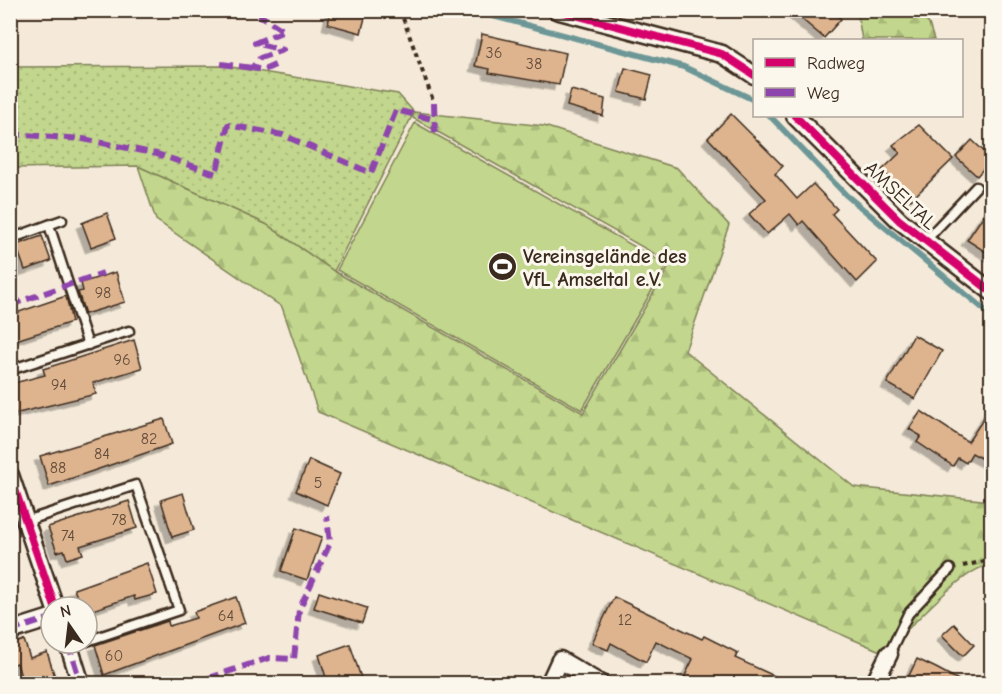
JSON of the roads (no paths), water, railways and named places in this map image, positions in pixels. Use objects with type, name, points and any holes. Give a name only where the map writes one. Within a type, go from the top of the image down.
[{"type":"street","points":[[556,10],[722,54],[753,74]]},
{"type":"street","name":"AMSELTAL","points":[[796,117],[899,220],[992,292]]},
{"type":"street","points":[[10,475],[51,595]]},
{"type":"street","points":[[10,631],[39,622]]},
{"type":"street","points":[[874,684],[888,654]]},
{"type":"street","points":[[74,655],[81,684]]},
{"type":"street","points":[[549,684],[560,660],[591,682]]},
{"type":"lane","points":[[925,241],[976,187]]},
{"type":"lane","points":[[10,238],[62,220]]},
{"type":"lane","points":[[49,225],[88,345]]},
{"type":"lane","points":[[10,370],[129,331]]},
{"type":"lane","points":[[26,521],[136,485],[179,610],[99,637]]},
{"type":"lane","points":[[888,654],[908,614],[950,569]]},
{"type":"waterway","points":[[470,10],[684,67],[753,100]]},
{"type":"waterway","points":[[771,117],[846,195],[992,316]]},
{"type":"place","name":"Vereinsgelände des VfL Amseltal e.V.","points":[[502,267]]}]
